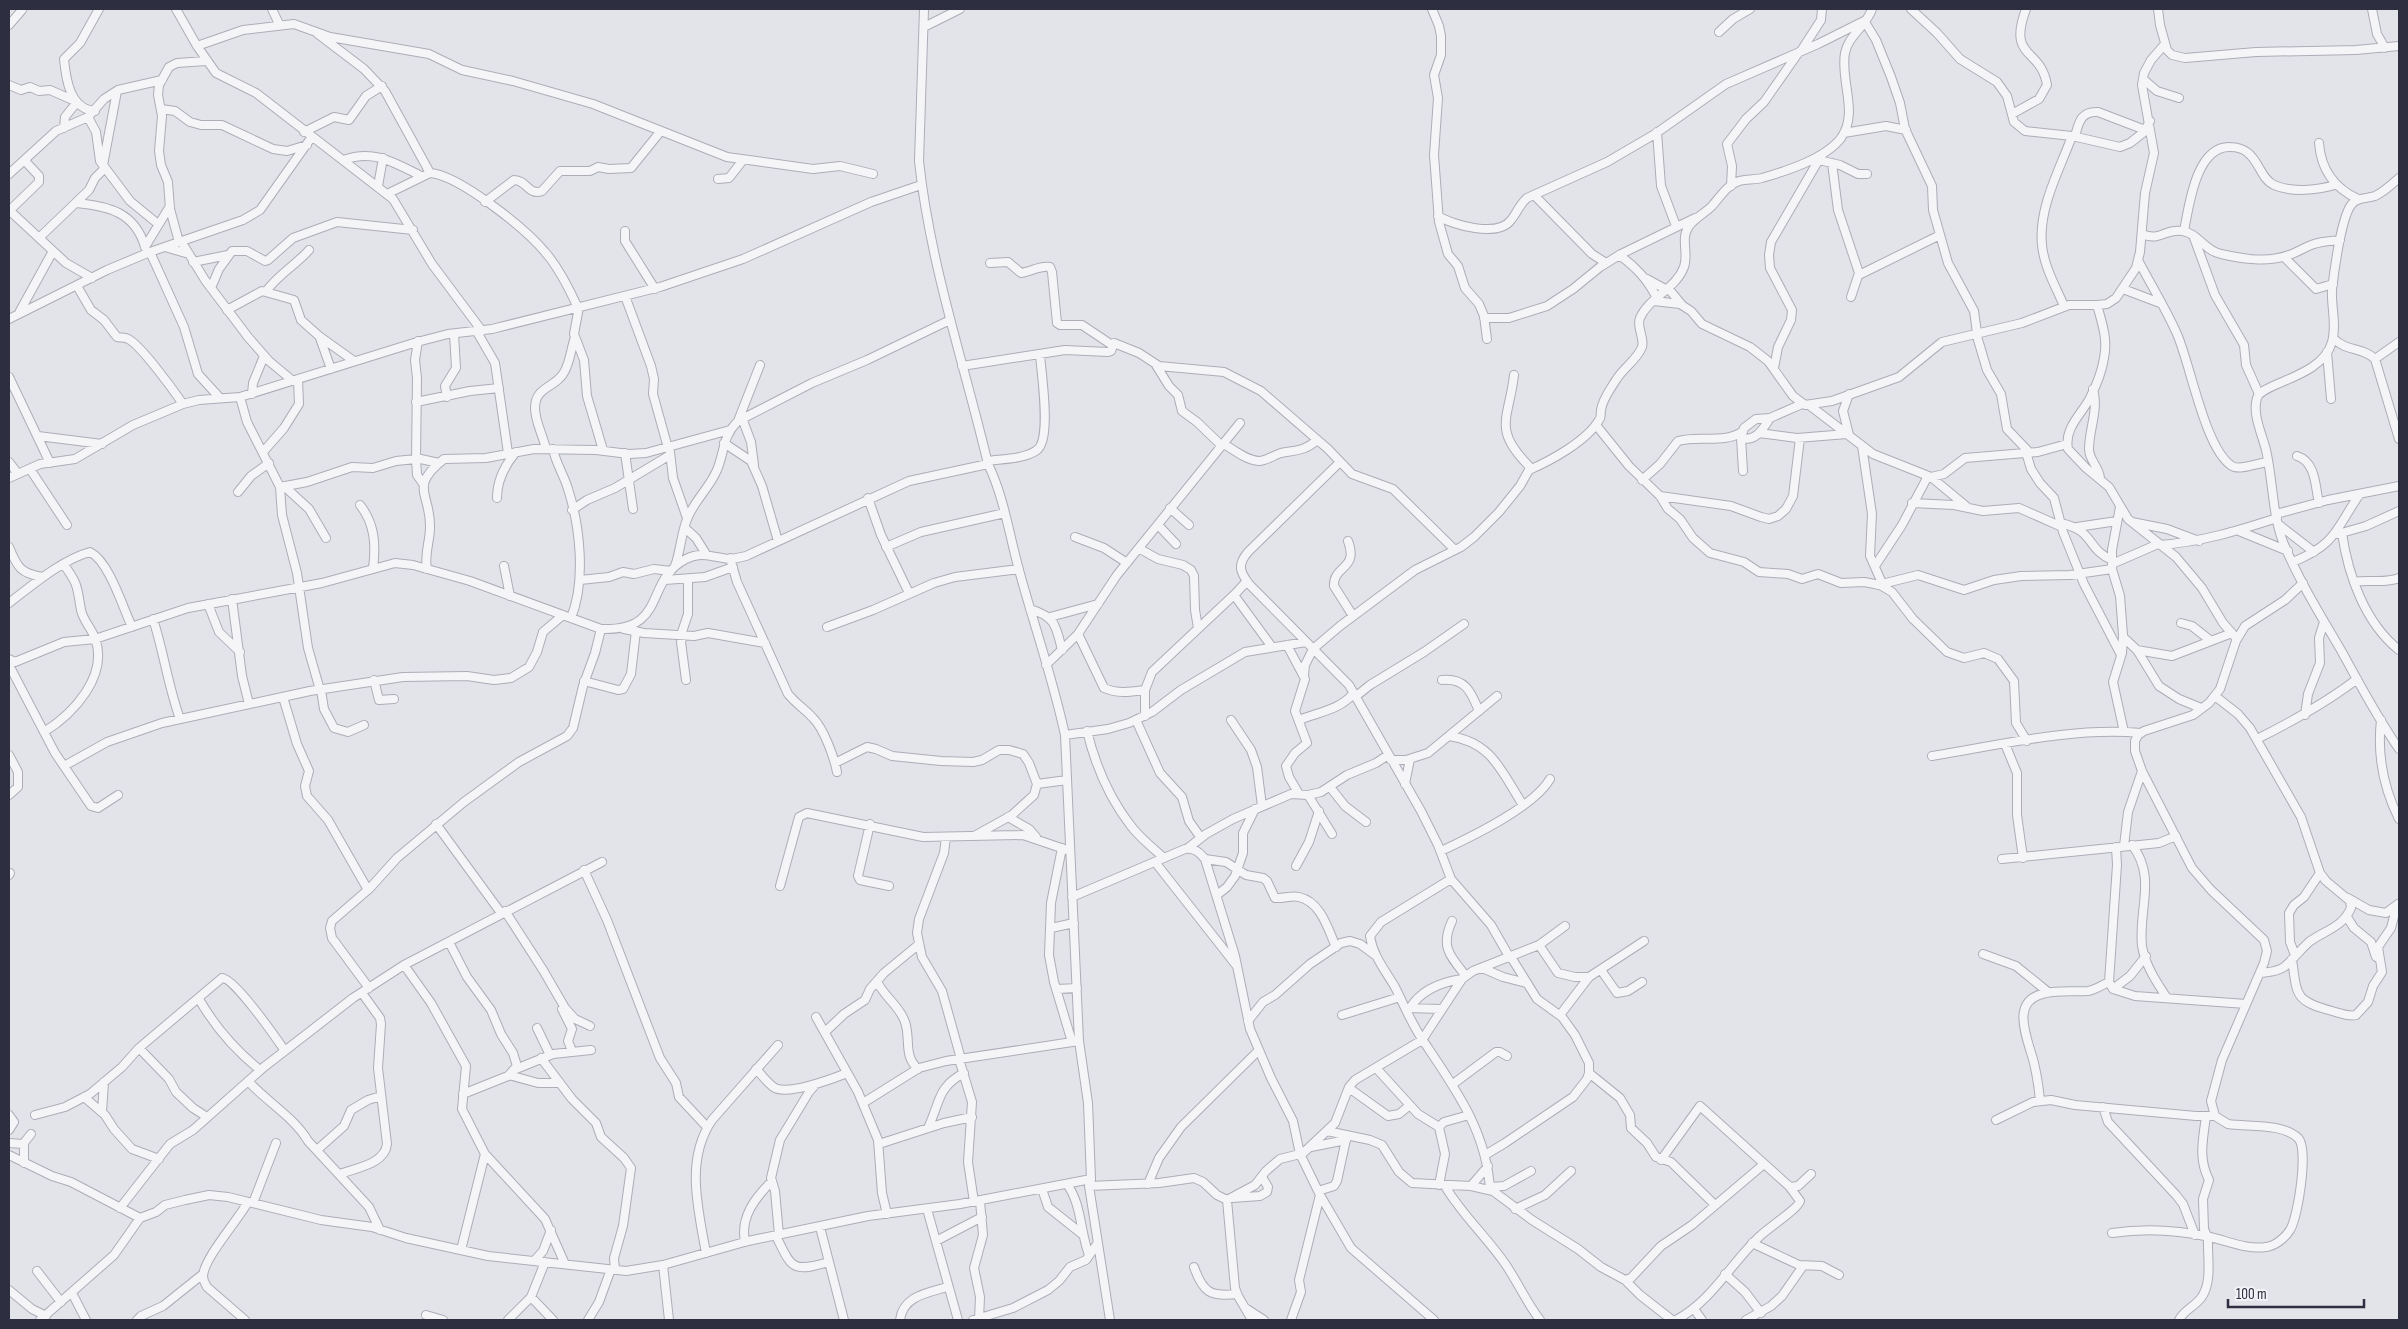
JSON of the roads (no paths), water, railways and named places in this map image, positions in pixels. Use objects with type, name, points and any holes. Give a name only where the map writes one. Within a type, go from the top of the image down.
[{"type":"street","points":[[76,102],[70,90],[64,59],[80,43],[99,9]]},
{"type":"street","points":[[176,9],[196,46],[216,73],[256,93],[304,132],[309,141],[343,160],[393,199],[432,264],[480,331],[494,363],[499,388],[502,422],[512,452],[497,489],[497,498]]},
{"type":"street","points":[[272,9],[279,24]]},
{"type":"street","points":[[924,9],[918,160],[921,185],[950,320],[962,366],[988,463],[997,482],[1018,569],[1057,699],[1065,735],[1067,780],[1066,850],[1074,923],[1077,988],[1076,1041]]},
{"type":"street","points":[[924,27],[960,9]]},
{"type":"street","points":[[1432,9],[1440,26],[1441,36],[1441,54],[1434,75],[1438,98],[1434,155],[1438,216],[1448,254],[1460,269],[1465,288],[1478,304],[1484,318],[1487,339]]},
{"type":"street","points":[[1719,32],[1734,19],[1750,9]]},
{"type":"street","points":[[1731,186],[1732,166],[1727,144],[1746,119],[1764,102],[1800,51],[1821,20],[1822,9]]},
{"type":"street","points":[[1332,834],[1319,812],[1288,777],[1286,766],[1295,753],[1307,743],[1295,706],[1304,686],[1305,666],[1313,649],[1415,570],[1455,550],[1474,537],[1499,512],[1520,486],[1529,470],[1547,462],[1584,436],[1596,425],[1602,416],[1601,409],[1614,384],[1641,349],[1643,341],[1639,330],[1640,318],[1684,267],[1684,238],[1689,227],[1731,186],[1739,181],[1761,178],[1796,167],[1824,152],[1840,140],[1850,119],[1845,52],[1850,41],[1872,9]]},
{"type":"street","points":[[1911,9],[1937,33],[1960,59],[1997,82],[2006,96],[2014,122],[2025,130],[2074,136],[2120,147],[2130,143],[2145,130],[2150,122]]},
{"type":"street","points":[[2012,114],[2039,99],[2048,85],[2042,69],[2023,48],[2020,40],[2020,27],[2026,9]]},
{"type":"street","points":[[2158,9],[2165,44],[2172,55],[2185,58],[2256,52],[2368,49],[2399,46]]},
{"type":"street","points":[[2372,9],[2377,34],[2385,48]]},
{"type":"street","points":[[9,25],[22,10]]},
{"type":"street","points":[[1438,216],[1465,228],[1504,226],[1511,220],[1520,204],[1534,195],[1608,162],[1657,132],[1726,84],[1866,20]]},
{"type":"street","points":[[1866,20],[1891,77],[1900,103],[1906,130],[1932,186],[1933,210],[1940,235],[1953,273],[1974,311],[1977,333],[1988,370],[2001,394],[2007,429],[2027,452],[2031,469],[2054,498],[2061,525],[2080,574],[2121,655]]},
{"type":"street","points":[[196,46],[243,30],[272,27],[279,24],[294,24],[330,37],[429,54],[462,70],[513,81],[586,102],[615,111],[710,152],[743,160],[813,170],[840,166],[874,174]]},
{"type":"street","points":[[314,31],[364,69],[382,86],[430,173]]},
{"type":"street","points":[[2368,49],[2377,34]]},
{"type":"street","points":[[1743,471],[1741,435],[1756,419],[1770,418],[1806,405],[1832,401],[1907,372],[1928,351],[1942,342],[2022,323],[2064,306],[2097,305],[2113,301],[2136,268],[2138,260],[2145,193],[2154,153],[2142,85],[2151,60],[2165,44]]},
{"type":"street","points":[[206,60],[178,63],[169,67],[162,80],[158,95],[162,127],[159,151],[163,174],[168,182],[170,206],[180,242],[227,310],[264,356],[296,380],[299,404],[284,428],[263,452]]},
{"type":"street","points":[[2143,79],[2157,91],[2179,98]]},
{"type":"street","points":[[9,174],[25,162],[56,131],[88,117],[104,99],[117,91],[162,80]]},
{"type":"street","points":[[9,86],[20,90],[30,87],[39,91],[50,90],[76,102],[84,109],[95,111]]},
{"type":"street","points":[[304,132],[334,118],[349,120],[366,96],[382,86]]},
{"type":"street","points":[[39,238],[89,190],[104,166],[117,91]]},
{"type":"street","points":[[64,128],[65,118],[76,102]]},
{"type":"street","points":[[161,109],[175,111],[190,122],[201,125],[222,125],[273,149],[287,151],[309,141]]},
{"type":"street","points":[[2064,306],[2045,258],[2042,245],[2042,229],[2050,194],[2081,116],[2090,111],[2098,112],[2145,130]]},
{"type":"street","points":[[88,117],[96,132],[98,153],[104,166],[130,201],[158,224]]},
{"type":"street","points":[[1844,133],[1886,126],[1906,130]]},
{"type":"street","points":[[485,202],[514,180],[522,181],[531,192],[538,192],[542,191],[560,171],[590,171],[598,167],[609,169],[631,168],[660,132]]},
{"type":"street","points":[[1657,132],[1661,186],[1676,226]]},
{"type":"street","points":[[148,249],[180,242],[243,220],[260,210],[309,141]]},
{"type":"street","points":[[2319,143],[2326,169],[2335,185],[2344,193],[2358,199],[2375,196],[2399,178]]},
{"type":"street","points":[[2184,231],[2194,185],[2200,170],[2209,156],[2225,147],[2248,152],[2269,182],[2276,186],[2314,190],[2335,185]]},
{"type":"street","points":[[1774,368],[1778,347],[1791,320],[1792,310],[1770,268],[1770,248],[1782,220],[1824,152]]},
{"type":"street","points":[[343,160],[356,156],[370,155],[383,158],[421,176]]},
{"type":"street","points":[[378,186],[383,158]]},
{"type":"street","points":[[718,179],[729,178],[743,160]]},
{"type":"street","points":[[1818,160],[1832,163],[1858,174],[1867,174]]},
{"type":"street","points":[[25,162],[39,176],[39,182],[9,211],[75,270],[92,278]]},
{"type":"street","points":[[1832,163],[1838,210],[1859,275],[1851,297]]},
{"type":"street","points":[[387,194],[430,173],[448,177],[527,234],[546,252],[556,266],[578,307],[575,321],[575,337],[564,372],[560,377],[544,387],[536,400],[536,417],[568,487],[578,547],[580,580],[576,605],[571,618]]},
{"type":"street","points":[[9,478],[50,463],[75,459],[133,425],[183,404],[240,397],[418,341],[480,331],[654,288],[743,259],[871,202],[921,185]]},
{"type":"street","points":[[1534,195],[1592,254],[1606,263]]},
{"type":"street","points":[[2358,199],[2347,212],[2340,240],[2333,284],[2335,328],[2327,352],[2318,364],[2281,384],[2262,390],[2259,394],[2256,408],[2268,462],[2277,519],[2288,551],[2324,622],[2399,750]]},
{"type":"street","points":[[76,203],[104,206],[124,216],[136,227],[184,326],[198,374],[220,398]]},
{"type":"street","points":[[9,319],[20,311],[140,256],[148,249],[158,224],[170,206]]},
{"type":"street","points":[[1484,318],[1509,318],[1547,306],[1619,255],[1700,216]]},
{"type":"street","points":[[193,262],[228,255],[238,250],[268,260],[293,238],[337,222],[413,230]]},
{"type":"street","points":[[2142,234],[2151,238],[2160,237],[2174,230],[2184,231],[2192,234],[2213,252],[2245,259],[2284,257],[2313,244],[2340,240]]},
{"type":"street","points":[[625,231],[625,241],[654,288]]},
{"type":"street","points":[[2192,234],[2215,295],[2244,345],[2246,366],[2259,394]]},
{"type":"street","points":[[1859,275],[1940,235]]},
{"type":"street","points":[[164,247],[189,254]]},
{"type":"street","points":[[266,292],[275,280],[296,264],[309,250]]},
{"type":"street","points":[[20,311],[52,251]]},
{"type":"street","points":[[211,288],[228,255]]},
{"type":"street","points":[[1619,255],[1636,267],[1645,278],[1655,300]]},
{"type":"street","points":[[2284,257],[2316,289],[2333,284]]},
{"type":"street","points":[[2138,260],[2177,334],[2195,386],[2209,436],[2223,457],[2233,467],[2241,468],[2256,463],[2268,462]]},
{"type":"street","points":[[990,263],[1008,262],[1021,273],[1045,266],[1050,267],[1057,323],[1060,325],[1082,325],[1112,345],[1118,344],[1128,348],[1156,365],[1224,372],[1260,391],[1317,440],[1352,474],[1393,489],[1455,550]]},
{"type":"street","points":[[75,270],[79,285],[91,310],[104,320],[114,335],[128,338],[137,346],[167,381],[183,404]]},
{"type":"street","points":[[1645,278],[1667,289],[1702,324],[1733,337],[1750,347],[1774,368],[1793,396],[1873,454],[1929,477],[1969,509]]},
{"type":"street","points":[[2123,289],[2160,303]]},
{"type":"street","points":[[227,310],[259,292],[266,292],[295,301],[301,320],[319,336],[354,361]]},
{"type":"street","points":[[625,296],[651,366],[654,379],[653,394],[669,450],[675,487],[688,518]]},
{"type":"street","points":[[1655,300],[1682,305]]},
{"type":"street","points":[[2097,305],[2106,345],[2104,358],[2094,389],[2073,422],[2067,444],[2073,456],[2109,487],[2132,522],[2176,557],[2202,588],[2223,623],[2235,636]]},
{"type":"street","points":[[676,567],[682,550],[688,518],[716,471],[730,430],[740,420],[812,383],[867,360],[950,320]]},
{"type":"street","points":[[447,397],[445,386],[456,368],[454,334]]},
{"type":"street","points":[[319,336],[331,369]]},
{"type":"street","points":[[575,337],[584,360],[587,396],[603,450]]},
{"type":"street","points":[[2333,338],[2340,345],[2368,353],[2375,359],[2399,439]]},
{"type":"street","points":[[418,341],[415,360],[417,378],[416,458],[417,475],[424,485]]},
{"type":"street","points":[[2375,359],[2399,342]]},
{"type":"street","points":[[962,366],[1065,350],[1108,352],[1111,351],[1112,345]]},
{"type":"street","points":[[2327,352],[2332,399]]},
{"type":"street","points":[[624,628],[644,616],[665,580],[676,567],[697,554],[730,558],[746,556],[812,527],[868,498],[922,477],[947,474],[1037,450],[1042,445],[1045,421],[1040,354]]},
{"type":"street","points":[[252,394],[253,384],[264,356]]},
{"type":"street","points":[[755,470],[751,442],[740,420],[760,365]]},
{"type":"street","points":[[1156,365],[1169,386],[1178,395],[1182,411],[1223,445],[1245,456],[1263,461],[1282,453],[1299,451],[1317,440]]},
{"type":"street","points":[[1514,375],[1505,433],[1508,442],[1529,466],[1529,470]]},
{"type":"street","points":[[9,380],[50,463]]},
{"type":"street","points":[[416,402],[470,391],[499,388]]},
{"type":"street","points":[[2094,389],[2096,398],[2089,452],[2099,470],[2100,478]]},
{"type":"street","points":[[1848,435],[1843,411],[1849,394]]},
{"type":"street","points":[[240,397],[247,422],[282,487],[309,509],[326,538]]},
{"type":"street","points":[[1642,480],[1660,464],[1678,441],[1703,437],[1725,439],[1741,435],[1753,438],[1770,418]]},
{"type":"street","points":[[1046,665],[1078,634],[1127,563],[1240,423]]},
{"type":"street","points":[[1596,425],[1610,445],[1642,480],[1660,496],[1668,508],[1680,519],[1693,538],[1710,553],[1744,562],[1760,572],[1788,574],[1802,579],[1818,574],[1841,583],[1864,582],[1880,584],[1918,575],[1964,590],[1994,580],[2080,574],[2112,564],[2159,544],[2199,541],[2277,519],[2319,503],[2399,486]]},
{"type":"street","points":[[427,569],[425,553],[431,524],[423,493],[424,485],[427,475],[444,459],[471,460],[512,452],[549,449],[646,453],[669,450],[730,430]]},
{"type":"street","points":[[1758,433],[1800,438],[1848,435]]},
{"type":"street","points":[[38,436],[102,444]]},
{"type":"street","points":[[1660,496],[1731,506],[1769,519],[1778,516],[1786,509],[1793,496],[1800,438]]},
{"type":"street","points":[[724,443],[751,461],[778,541]]},
{"type":"street","points":[[1875,566],[1902,525],[1912,503],[1929,477],[1944,474],[1964,458],[2054,449],[2067,444]]},
{"type":"street","points":[[1862,446],[1872,514],[1870,556],[1880,584],[1892,592],[1913,619],[1947,652],[1964,658],[1984,653],[1998,659],[2014,681],[2016,723],[2027,741]]},
{"type":"street","points":[[572,510],[587,500],[616,488],[669,450]]},
{"type":"street","points":[[625,453],[633,509]]},
{"type":"street","points":[[2297,456],[2303,458],[2309,465],[2319,503]]},
{"type":"street","points":[[282,487],[313,481],[352,467],[373,468],[396,461],[416,458],[439,463]]},
{"type":"street","points":[[9,462],[18,474]]},
{"type":"street","points":[[1340,462],[1241,560],[1241,571],[1246,581],[1349,685],[1441,851],[1451,879],[1491,925],[1537,999],[1560,1015],[1583,1050],[1589,1064],[1587,1079],[1573,1097],[1505,1143],[1485,1154]]},
{"type":"street","points":[[238,492],[251,476],[269,463]]},
{"type":"street","points":[[30,469],[67,525]]},
{"type":"street","points":[[282,487],[282,515],[299,586],[308,648],[324,709],[334,728],[348,732],[364,725]]},
{"type":"street","points":[[2358,495],[2338,534],[2354,582],[2376,627],[2384,638],[2399,650]]},
{"type":"street","points":[[868,498],[886,546],[909,593]]},
{"type":"street","points":[[1912,503],[1954,505],[1983,511],[2019,508],[2061,525],[2077,527],[2117,521]]},
{"type":"street","points":[[360,505],[372,524],[375,541],[374,568]]},
{"type":"street","points":[[2120,506],[2112,564],[2120,596],[2123,638],[2121,655],[2113,682],[2124,732]]},
{"type":"street","points":[[1170,508],[1189,525]]},
{"type":"street","points":[[2293,562],[2314,552],[2338,534],[2366,526],[2399,511]]},
{"type":"street","points":[[886,546],[921,532],[1005,513]]},
{"type":"street","points":[[2277,519],[2314,552]]},
{"type":"street","points":[[2132,522],[2167,529],[2199,541]]},
{"type":"street","points":[[1158,525],[1176,544]]},
{"type":"street","points":[[2077,527],[2088,536],[2100,554],[2112,564]]},
{"type":"street","points":[[685,528],[696,538],[706,554]]},
{"type":"street","points":[[2238,531],[2288,551]]},
{"type":"street","points":[[1075,537],[1104,548],[1127,563]]},
{"type":"street","points":[[1348,541],[1352,555],[1350,562],[1335,577],[1334,586],[1354,616]]},
{"type":"street","points":[[9,547],[16,563],[23,571],[43,577]]},
{"type":"street","points":[[1140,548],[1158,559],[1183,565],[1191,570],[1194,576],[1194,610],[1198,628]]},
{"type":"street","points":[[9,603],[43,577],[90,552],[96,555],[115,588],[132,627]]},
{"type":"street","points":[[730,558],[788,694],[798,707],[817,723],[835,763],[837,772]]},
{"type":"street","points":[[9,659],[15,662],[64,642],[95,639],[153,619],[208,604],[322,583],[374,568],[404,563],[470,581],[600,629],[624,628],[636,631],[694,636],[708,633],[765,643]]},
{"type":"street","points":[[44,732],[58,723],[80,702],[94,674],[98,657],[95,639],[81,612],[78,587],[64,565]]},
{"type":"street","points":[[504,566],[510,596]]},
{"type":"street","points":[[580,580],[609,577],[623,572],[634,574],[654,569],[676,567]]},
{"type":"street","points":[[676,567],[686,579],[688,614],[681,642],[686,680]]},
{"type":"street","points":[[665,580],[705,577],[733,567]]},
{"type":"street","points":[[827,627],[873,610],[909,593],[955,577],[1018,569]]},
{"type":"street","points":[[2354,582],[2365,580],[2382,583],[2399,578]]},
{"type":"street","points":[[1145,716],[1145,690],[1152,672],[1234,596],[1246,581]]},
{"type":"street","points":[[2137,650],[2172,656],[2211,641],[2235,636],[2246,626],[2285,600],[2303,583]]},
{"type":"street","points":[[1234,596],[1272,647]]},
{"type":"street","points":[[232,599],[242,676],[249,704]]},
{"type":"street","points":[[208,604],[219,632],[240,652]]},
{"type":"street","points":[[1050,617],[1098,604]]},
{"type":"street","points":[[1030,609],[1050,617],[1055,624],[1062,650]]},
{"type":"street","points":[[64,766],[107,742],[162,723],[283,697],[374,680],[431,676],[467,676],[494,680],[511,678],[529,667],[537,652],[543,632],[563,615]]},
{"type":"street","points":[[2101,616],[2137,650],[2159,686],[2179,699],[2201,708]]},
{"type":"street","points":[[153,619],[164,650],[173,698],[180,719]]},
{"type":"street","points":[[2305,715],[2308,694],[2320,663],[2319,638],[2324,622]]},
{"type":"street","points":[[2181,623],[2192,626],[2211,641]]},
{"type":"street","points":[[1299,720],[1343,704],[1464,624]]},
{"type":"street","points":[[340,1174],[376,1161],[386,1150],[378,1057],[381,1024],[380,1018],[365,990],[332,938],[330,928],[338,915],[368,890],[382,872],[436,824],[496,778],[567,736],[572,728],[584,681],[595,654],[600,629]]},
{"type":"street","points":[[584,681],[618,690],[623,689],[631,674],[636,631]]},
{"type":"street","points":[[1078,634],[1104,688],[1114,692],[1126,693],[1145,690]]},
{"type":"street","points":[[1932,756],[2061,735],[2141,733],[2193,715],[2215,696],[2220,689],[2235,636]]},
{"type":"street","points":[[1065,735],[1108,730],[1145,716],[1181,690],[1245,652],[1306,642]]},
{"type":"street","points":[[1287,645],[1304,675]]},
{"type":"street","points":[[9,665],[44,732],[64,766],[93,808],[98,808],[118,795]]},
{"type":"street","points":[[2257,739],[2305,715],[2357,679]]},
{"type":"street","points":[[374,680],[379,700],[394,699]]},
{"type":"street","points":[[1442,680],[1462,682],[1467,687],[1479,711]]},
{"type":"street","points":[[1072,897],[1188,848],[1233,819],[1258,807],[1291,794],[1321,792],[1347,775],[1390,758],[1410,759],[1428,753],[1497,696]]},
{"type":"street","points":[[2215,696],[2238,714],[2257,739],[2301,817],[2320,873],[2326,881],[2348,898],[2379,913],[2386,913],[2398,903]]},
{"type":"street","points":[[283,697],[297,744],[309,771],[305,786],[307,796],[328,820],[368,890]]},
{"type":"street","points":[[1136,720],[1160,773],[1182,797],[1189,821],[1201,838]]},
{"type":"street","points":[[1217,895],[1231,882],[1238,869],[1243,853],[1243,833],[1258,807],[1257,766],[1251,750],[1231,720]]},
{"type":"street","points":[[2381,720],[2379,741],[2382,771],[2390,800],[2399,819]]},
{"type":"street","points":[[1087,731],[1098,768],[1123,815],[1138,834],[1164,858]]},
{"type":"street","points":[[2141,733],[2135,741],[2142,770],[2192,868],[2211,890],[2264,940],[2267,951],[2261,973],[2222,1060],[2212,1101],[2215,1116]]},
{"type":"street","points":[[1449,736],[1461,738],[1481,746],[1496,764],[1523,805]]},
{"type":"street","points":[[2005,744],[2018,773],[2017,815],[2023,858]]},
{"type":"street","points":[[835,763],[866,747],[876,748],[892,756],[912,759],[973,762],[982,760],[994,752],[1009,750],[1026,756],[1037,784],[1037,789],[1028,801],[1008,817],[975,836]]},
{"type":"street","points":[[9,755],[19,778],[18,787],[9,795]]},
{"type":"street","points":[[1405,784],[1410,759]]},
{"type":"street","points":[[2142,770],[2128,812],[2124,846],[2117,865],[2109,982],[2113,990],[2135,996],[2246,1004]]},
{"type":"street","points":[[1441,851],[1462,841],[1523,805],[1539,794],[1550,779]]},
{"type":"street","points":[[1037,784],[1067,780]]},
{"type":"street","points":[[1330,787],[1345,806],[1366,822]]},
{"type":"street","points":[[1296,866],[1309,842],[1319,812]]},
{"type":"street","points":[[780,886],[795,828],[802,814],[816,813],[923,836],[946,837],[1011,834],[1038,838],[1066,850]]},
{"type":"street","points":[[1008,817],[1029,829],[1038,838]]},
{"type":"street","points":[[436,824],[503,912],[543,970],[572,1029],[568,1041],[572,1051]]},
{"type":"street","points":[[870,824],[858,876],[860,880],[889,886]]},
{"type":"street","points":[[2002,859],[2159,843],[2176,836]]},
{"type":"street","points":[[946,837],[944,853],[919,919],[918,945],[922,957],[942,991],[972,1102],[968,1162],[982,1217],[982,1246],[974,1268],[980,1297],[976,1319],[1013,1308],[1048,1290],[1060,1281],[1070,1267],[1086,1260],[1096,1244]]},
{"type":"street","points":[[2124,846],[2143,863],[2146,879],[2142,947],[2155,981],[2167,998]]},
{"type":"street","points":[[1188,848],[1198,851],[1205,859],[1237,967],[1248,1021],[1258,1051],[1293,1121],[1300,1155],[1319,1193],[1350,1248],[1434,1320]]},
{"type":"street","points":[[1066,850],[1051,902],[1050,955],[1056,989],[1076,1041],[1088,1103],[1090,1183],[1096,1244],[1110,1320]]},
{"type":"street","points":[[1205,859],[1226,862],[1246,875],[1267,881],[1275,898],[1298,896],[1313,904],[1324,920],[1336,947]]},
{"type":"street","points":[[120,1208],[172,1142],[193,1130],[260,1070],[365,990],[404,965],[602,862]]},
{"type":"street","points":[[1154,862],[1237,967]]},
{"type":"street","points":[[584,870],[607,920],[660,1058],[676,1083],[679,1097],[707,1127]]},
{"type":"street","points":[[2320,873],[2304,897],[2294,905],[2289,913],[2290,942],[2294,957],[2296,989],[2300,998],[2323,1009],[2352,1016],[2360,1013],[2368,1002],[2373,986],[2382,972],[2378,947],[2391,928],[2398,903]]},
{"type":"street","points":[[1451,879],[1381,922],[1370,936],[1375,955],[1408,1008],[1422,1040],[1453,1084],[1468,1115],[1485,1154],[1490,1189],[1515,1208],[1578,1249],[1601,1267],[1625,1280],[1640,1295],[1672,1320]]},
{"type":"street","points":[[2261,973],[2274,972],[2283,968],[2312,940],[2329,932],[2347,918],[2351,908],[2348,898]]},
{"type":"street","points":[[2347,918],[2371,942],[2376,958],[2382,964]]},
{"type":"street","points":[[1452,921],[1445,941],[1447,950],[1464,977]]},
{"type":"street","points":[[1051,928],[1074,923]]},
{"type":"street","points":[[1408,1008],[1416,999],[1430,989],[1538,946],[1565,926]]},
{"type":"street","points":[[1248,1021],[1262,1002],[1275,995],[1310,964],[1336,947],[1350,941],[1360,944],[1375,955]]},
{"type":"street","points":[[1538,946],[1558,973],[1576,977],[1589,976],[1601,970],[1644,941]]},
{"type":"street","points":[[449,942],[468,977],[491,1010],[516,1061],[512,1072]]},
{"type":"street","points":[[825,1032],[844,1014],[865,1000],[870,989],[895,962],[918,945]]},
{"type":"street","points":[[1983,954],[2016,966],[2048,992]]},
{"type":"street","points":[[2113,990],[2130,976],[2146,956]]},
{"type":"street","points":[[404,965],[430,1003],[466,1066],[467,1075],[462,1109],[485,1154],[545,1219],[566,1264]]},
{"type":"street","points":[[1482,968],[1503,977],[1526,983]]},
{"type":"street","points":[[1601,970],[1617,993],[1628,991],[1642,982]]},
{"type":"street","points":[[1560,1015],[1589,976]]},
{"type":"street","points":[[1228,1199],[1255,1185],[1280,1159],[1300,1155],[1311,1148],[1335,1123],[1349,1088],[1355,1080],[1377,1069],[1422,1040],[1464,977]]},
{"type":"street","points":[[35,1114],[66,1107],[84,1097],[122,1067],[139,1048],[222,978],[227,978],[240,990],[285,1051]]},
{"type":"street","points":[[877,981],[905,1020],[907,1052],[918,1068]]},
{"type":"street","points":[[2040,1101],[2038,1082],[2025,1035],[2023,1010],[2036,995],[2048,992],[2090,991],[2109,982]]},
{"type":"street","points":[[1056,989],[1077,988]]},
{"type":"street","points":[[1342,1015],[1400,997]]},
{"type":"street","points":[[198,999],[214,1025],[237,1050],[260,1070]]},
{"type":"street","points":[[559,1000],[574,1019],[590,1026]]},
{"type":"street","points":[[1408,1008],[1441,1009]]},
{"type":"street","points":[[816,1017],[863,1103],[879,1144],[882,1193],[887,1214]]},
{"type":"street","points":[[537,1028],[550,1055]]},
{"type":"street","points":[[863,1103],[918,1068],[960,1059],[1076,1041]]},
{"type":"street","points":[[706,1252],[695,1172],[699,1144],[707,1127],[778,1045]]},
{"type":"street","points":[[139,1048],[169,1079],[176,1092],[193,1108],[207,1117]]},
{"type":"street","points":[[463,1094],[541,1058],[572,1051],[592,1050]]},
{"type":"street","points":[[1148,1184],[1159,1158],[1176,1132],[1258,1051]]},
{"type":"street","points":[[1453,1084],[1496,1052],[1507,1056]]},
{"type":"street","points":[[541,1058],[572,1100],[596,1123],[601,1137],[632,1168],[623,1226],[614,1258],[613,1270],[600,1302],[588,1320]]},
{"type":"street","points":[[756,1069],[778,1089],[785,1090],[816,1084],[847,1073]]},
{"type":"street","points":[[1377,1069],[1418,1114],[1439,1127],[1445,1154],[1442,1186],[1506,1264],[1530,1307],[1540,1320]]},
{"type":"street","points":[[512,1072],[538,1083],[560,1083]]},
{"type":"street","points":[[1589,1073],[1620,1098],[1630,1115],[1631,1128],[1647,1144],[1656,1157],[1672,1162],[1714,1204]]},
{"type":"street","points":[[928,1128],[934,1115],[939,1095],[945,1086],[964,1074]]},
{"type":"street","points":[[248,1081],[270,1104],[296,1124],[317,1150],[369,1206],[380,1230]]},
{"type":"street","points":[[102,1112],[104,1082]]},
{"type":"street","points":[[816,1084],[781,1136],[771,1174],[775,1190],[777,1235],[791,1264],[800,1268],[828,1262]]},
{"type":"street","points":[[1349,1088],[1388,1116],[1399,1114],[1410,1105]]},
{"type":"street","points":[[317,1150],[344,1126],[351,1110],[368,1100],[381,1096]]},
{"type":"street","points":[[84,1097],[102,1112],[132,1149],[159,1159]]},
{"type":"street","points":[[1996,1120],[2033,1102],[2051,1100],[2075,1105],[2215,1116],[2228,1124],[2285,1130],[2299,1138],[2302,1159],[2298,1211],[2291,1230],[2276,1244],[2254,1248],[2208,1236],[2142,1229],[2112,1233]]},
{"type":"street","points":[[1661,1160],[1700,1106],[1789,1186],[1798,1196],[1800,1204],[1752,1243],[1702,1303],[1676,1320]]},
{"type":"street","points":[[2103,1107],[2108,1122],[2183,1204],[2194,1234]]},
{"type":"street","points":[[9,1115],[14,1122],[9,1130]]},
{"type":"street","points":[[1439,1127],[1444,1122],[1468,1115]]},
{"type":"street","points":[[2179,1320],[2186,1310],[2200,1300],[2204,1293],[2209,1273],[2208,1236],[2204,1229],[2203,1199],[2209,1180],[2202,1163],[2206,1116]]},
{"type":"street","points":[[879,1144],[928,1128],[972,1117]]},
{"type":"street","points":[[1327,1131],[1346,1137],[1370,1140],[1382,1145],[1406,1180],[1416,1184],[1471,1186],[1490,1189],[1504,1186],[1531,1171]]},
{"type":"street","points":[[24,1162],[24,1144],[31,1134]]},
{"type":"street","points":[[1311,1148],[1346,1137]]},
{"type":"street","points":[[1319,1193],[1334,1186],[1337,1181],[1346,1137]]},
{"type":"street","points":[[9,1143],[24,1144]]},
{"type":"street","points":[[137,1320],[170,1301],[203,1274],[213,1254],[250,1203],[276,1143]]},
{"type":"street","points":[[461,1250],[485,1154]]},
{"type":"street","points":[[9,1155],[52,1176],[71,1182],[140,1218]]},
{"type":"street","points":[[1625,1280],[1632,1278],[1661,1246],[1692,1225],[1714,1204],[1764,1164]]},
{"type":"street","points":[[1471,1186],[1488,1166]]},
{"type":"street","points":[[1515,1208],[1545,1195],[1571,1172]]},
{"type":"street","points":[[1789,1186],[1798,1186],[1811,1174]]},
{"type":"street","points":[[9,1290],[43,1318],[114,1255],[140,1218],[156,1212],[165,1205],[208,1195],[321,1220],[348,1222],[488,1256],[626,1271],[663,1265],[706,1252],[777,1235],[887,1214],[977,1201],[1067,1184],[1148,1184],[1194,1178],[1203,1182],[1217,1195],[1228,1199],[1248,1198],[1267,1192],[1268,1187],[1262,1177]]},
{"type":"street","points":[[745,1242],[743,1231],[746,1215],[762,1190],[772,1181]]},
{"type":"street","points":[[1067,1184],[1078,1206],[1082,1234],[1089,1255]]},
{"type":"street","points":[[1042,1189],[1048,1207],[1082,1234]]},
{"type":"street","points":[[1291,1320],[1300,1292],[1299,1280],[1319,1193]]},
{"type":"street","points":[[1228,1199],[1237,1294],[1252,1320]]},
{"type":"street","points":[[927,1209],[957,1320],[964,1320]]},
{"type":"street","points":[[936,1241],[982,1217]]},
{"type":"street","points":[[820,1227],[844,1320]]},
{"type":"street","points":[[535,1260],[543,1251],[551,1230]]},
{"type":"street","points":[[1752,1243],[1803,1266],[1822,1266],[1839,1276]]},
{"type":"street","points":[[508,1320],[531,1298],[545,1262]]},
{"type":"street","points":[[663,1265],[669,1320]]},
{"type":"street","points":[[1746,1320],[1761,1312],[1782,1296],[1803,1266]]},
{"type":"street","points":[[1194,1268],[1200,1284],[1211,1293],[1217,1295],[1237,1294]]},
{"type":"street","points":[[37,1271],[61,1302]]},
{"type":"street","points":[[203,1274],[203,1280],[207,1287],[245,1320]]},
{"type":"street","points":[[1725,1274],[1745,1292],[1766,1320]]},
{"type":"street","points":[[900,1320],[902,1310],[910,1300],[947,1287]]},
{"type":"street","points":[[72,1293],[86,1320]]},
{"type":"street","points":[[531,1298],[553,1320]]},
{"type":"street","points":[[1246,1309],[1264,1320]]},
{"type":"street","points":[[1694,1309],[1702,1320]]},
{"type":"street","points":[[426,1315],[443,1320]]}]
